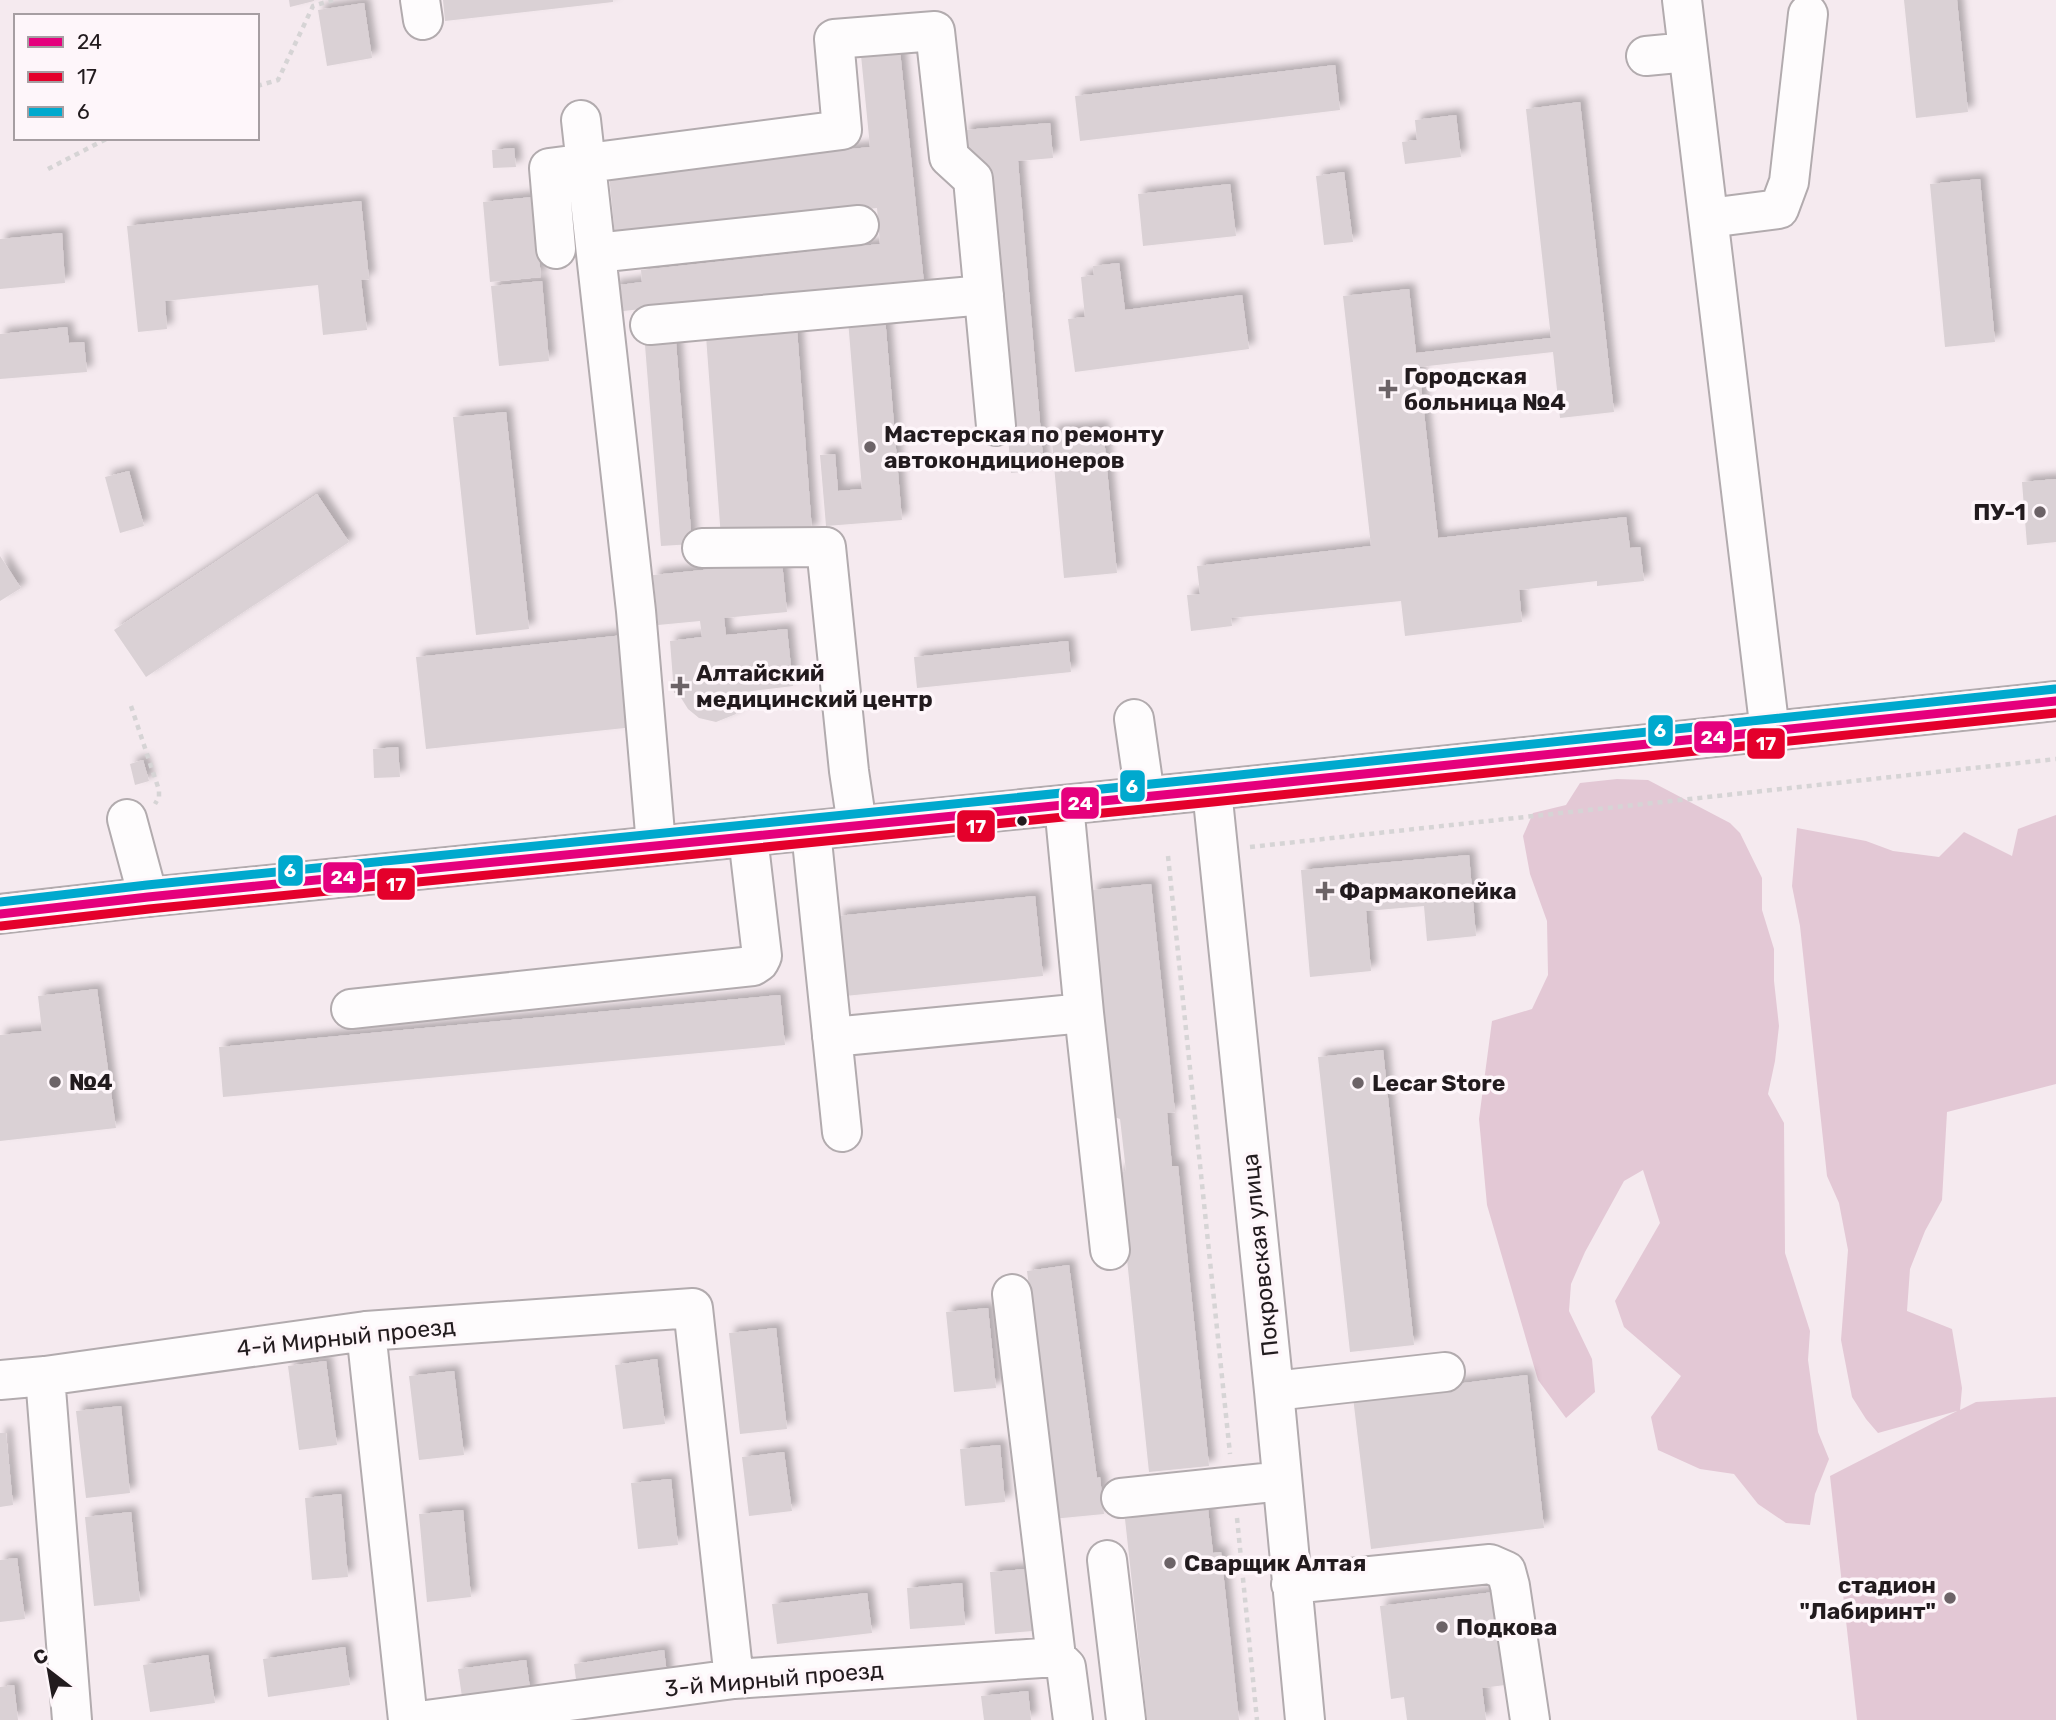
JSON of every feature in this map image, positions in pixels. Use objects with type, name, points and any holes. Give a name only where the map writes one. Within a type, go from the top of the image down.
[{"type":"street","points":[[1682,0],[1770,732]]},
{"type":"street","points":[[1709,218],[1779,209],[1789,182],[1808,14]]},
{"type":"street","points":[[556,249],[549,168],[842,130],[834,39],[935,31],[949,157],[973,180],[996,426]]},
{"type":"street","points":[[1646,56],[1688,52]]},
{"type":"street","points":[[581,120],[636,611],[656,845]]},
{"type":"street","points":[[596,253],[859,225]]},
{"type":"street","points":[[650,325],[984,295]]},
{"type":"street","points":[[702,548],[826,547],[857,825]]},
{"type":"street","points":[[0,914],[2056,701]]},
{"type":"street","points":[[1134,719],[1144,796]]},
{"type":"street","name":"Покровская улица","points":[[1212,790],[1305,1720]]},
{"type":"street","points":[[1064,804],[1110,1250]]},
{"type":"street","points":[[140,813],[148,897]]},
{"type":"street","points":[[811,831],[842,1132]]},
{"type":"street","points":[[351,1009],[753,965],[760,962],[762,956],[748,837]]},
{"type":"street","points":[[832,1037],[1084,1013]]},
{"type":"street","points":[[1012,1294],[1056,1657],[1066,1667],[1073,1720]]},
{"type":"street","name":"4-й Мирный проезд","points":[[0,1380],[46,1376],[366,1331],[693,1308],[734,1679]]},
{"type":"street","points":[[366,1331],[408,1720]]},
{"type":"street","points":[[1274,1391],[1446,1372]]},
{"type":"street","points":[[46,1376],[72,1720]]},
{"type":"street","points":[[1121,1499],[1282,1481]]},
{"type":"street","points":[[1107,1560],[1126,1720]]},
{"type":"street","points":[[1291,1584],[1490,1564],[1506,1571],[1530,1720]]},
{"type":"street","name":"3-й Мирный проезд","points":[[426,1720],[734,1679],[1056,1657]]},
{"type":"path","points":[[259,85],[278,80],[313,6],[333,0]]},
{"type":"path","points":[[48,169],[104,140]]},
{"type":"path","points":[[131,706],[159,790],[159,797],[140,813]]},
{"type":"path","points":[[1219,850],[2056,759]]},
{"type":"path","points":[[1168,856],[1256,1720]]},
{"type":"shaded area","points":[[1617,779],[1648,780],[1730,823],[1740,833],[1762,878],[1762,910],[1774,949],[1779,1026],[1768,1094],[1784,1123],[1785,1253],[1810,1331],[1808,1360],[1818,1432],[1829,1459],[1815,1494],[1810,1525],[1786,1523],[1758,1504],[1734,1474],[1700,1469],[1658,1450],[1651,1417],[1681,1376],[1624,1327],[1615,1301],[1660,1223],[1643,1170],[1624,1181],[1585,1252],[1571,1284],[1569,1311],[1592,1359],[1595,1392],[1566,1418],[1538,1380],[1487,1205],[1479,1119],[1492,1021],[1532,1009],[1548,975],[1547,921],[1530,874],[1523,836],[1533,813],[1566,805],[1580,783]]},
{"type":"shaded area","points":[[2056,815],[2056,1084],[1947,1112],[1942,1200],[1925,1231],[1910,1269],[1907,1311],[1952,1329],[1962,1388],[1960,1410],[1976,1402],[2056,1397],[2056,1720],[1857,1720],[1830,1476],[1957,1411],[1878,1433],[1852,1397],[1841,1340],[1848,1250],[1839,1203],[1827,1176],[1800,926],[1792,886],[1797,828],[1866,841],[1893,851],[1939,857],[1964,832],[2012,856],[2018,829]]},
{"type":"building","points":[[289,0],[314,0],[314,1],[290,7]]},
{"type":"building","points":[[443,0],[613,0],[613,2],[445,21]]},
{"type":"building","points":[[1904,0],[1957,0],[1968,112],[1916,118]]},
{"type":"building","points":[[364,3],[372,58],[327,66],[318,10]]},
{"type":"building","points":[[899,41],[925,293],[897,296],[895,282],[614,312],[612,286],[642,282],[641,270],[880,244],[877,208],[615,236],[609,175],[870,147],[860,45]]},
{"type":"building","points":[[1335,65],[1340,110],[1080,141],[1075,96]]},
{"type":"building","name":"Городская больница №4","points":[[1580,102],[1614,412],[1560,418],[1553,352],[1419,367],[1438,538],[1626,517],[1630,548],[1640,547],[1644,581],[1597,586],[1597,581],[1519,590],[1522,622],[1405,636],[1401,601],[1231,618],[1232,626],[1191,631],[1187,595],[1200,594],[1197,566],[1371,546],[1343,296],[1409,289],[1416,353],[1551,338],[1526,109]]},
{"type":"building","points":[[1456,115],[1461,157],[1405,164],[1402,142],[1417,140],[1415,120]]},
{"type":"building","points":[[1050,123],[1053,158],[1018,161],[1044,470],[1011,473],[986,163],[966,165],[964,130]]},
{"type":"building","points":[[514,148],[516,167],[493,168],[492,150]]},
{"type":"building","points":[[1344,172],[1353,242],[1324,245],[1316,176]]},
{"type":"building","points":[[1980,179],[1995,342],[1945,347],[1930,184]]},
{"type":"building","points":[[1230,184],[1236,236],[1143,246],[1138,194]]},
{"type":"building","points":[[533,197],[541,277],[490,282],[483,202]]},
{"type":"building","points":[[361,201],[369,279],[361,280],[367,330],[323,335],[318,285],[165,301],[167,329],[138,332],[127,226]]},
{"type":"building","points":[[62,233],[65,283],[0,289],[0,239]]},
{"type":"building","points":[[1119,263],[1125,310],[1242,295],[1249,349],[1075,372],[1068,319],[1085,317],[1081,277],[1094,275],[1093,266]]},
{"type":"building","points":[[542,281],[549,361],[499,366],[491,286]]},
{"type":"building","points":[[885,317],[902,520],[826,526],[820,455],[835,454],[838,491],[862,489],[848,320]]},
{"type":"building","points":[[67,327],[69,343],[84,342],[87,372],[0,379],[0,334]]},
{"type":"building","points":[[797,329],[812,531],[721,538],[706,336]]},
{"type":"building","points":[[676,342],[692,544],[661,546],[645,345]]},
{"type":"building","points":[[506,412],[529,629],[476,635],[453,417]]},
{"type":"building","points":[[1103,427],[1117,573],[1064,578],[1051,431]]},
{"type":"building","points":[[129,471],[144,526],[120,533],[105,477]]},
{"type":"building","name":"ПУ-1","points":[[2056,479],[2056,542],[2027,545],[2022,482]]},
{"type":"building","points":[[317,494],[349,542],[146,677],[114,630]]},
{"type":"building","points":[[0,556],[21,588],[0,601]]},
{"type":"building","points":[[782,562],[787,612],[724,618],[726,635],[787,629],[793,686],[744,692],[736,714],[716,722],[699,718],[688,709],[678,693],[674,693],[670,641],[702,637],[700,621],[658,625],[653,575]]},
{"type":"building","points":[[624,635],[634,727],[426,749],[416,657]]},
{"type":"building","points":[[1068,641],[1071,672],[917,688],[914,657]]},
{"type":"building","points":[[398,747],[400,777],[374,778],[373,749]]},
{"type":"building","points":[[143,760],[149,781],[135,785],[130,764]]},
{"type":"building","points":[[1469,855],[1476,936],[1427,941],[1424,906],[1366,911],[1371,971],[1310,977],[1301,870]]},
{"type":"building","points":[[1151,884],[1175,1112],[1167,1113],[1172,1166],[1178,1166],[1209,1466],[1149,1472],[1118,1172],[1126,1171],[1120,1119],[1114,1117],[1091,890]]},
{"type":"building","points":[[1035,896],[1043,976],[845,996],[837,916]]},
{"type":"building","name":"№4","points":[[97,989],[116,1128],[0,1141],[0,1035],[42,1031],[38,996]]},
{"type":"building","points":[[780,995],[785,1045],[223,1097],[219,1047]]},
{"type":"building","points":[[1383,1050],[1414,1345],[1350,1352],[1318,1057]]},
{"type":"building","points":[[1069,1265],[1104,1514],[1052,1519],[1048,1482],[1054,1482],[1027,1271]]},
{"type":"building","points":[[988,1308],[996,1388],[954,1392],[946,1312]]},
{"type":"building","points":[[776,1328],[787,1429],[740,1434],[729,1333]]},
{"type":"building","points":[[657,1359],[665,1424],[623,1429],[615,1365]]},
{"type":"building","points":[[326,1361],[337,1445],[299,1450],[288,1366]]},
{"type":"building","points":[[454,1371],[464,1455],[419,1460],[409,1376]]},
{"type":"building","points":[[1527,1375],[1544,1528],[1371,1549],[1353,1397]]},
{"type":"building","points":[[121,1406],[130,1493],[86,1498],[76,1411]]},
{"type":"building","points":[[0,1433],[6,1433],[13,1505],[0,1507]]},
{"type":"building","points":[[1000,1445],[1005,1502],[965,1506],[960,1449]]},
{"type":"building","points":[[784,1452],[792,1511],[749,1516],[742,1457]]},
{"type":"building","points":[[671,1479],[678,1545],[638,1549],[631,1483]]},
{"type":"building","points":[[341,1494],[348,1577],[312,1580],[305,1498]]},
{"type":"building","points":[[1208,1509],[1213,1553],[1221,1552],[1239,1720],[1147,1720],[1125,1519]]},
{"type":"building","points":[[463,1510],[471,1597],[427,1602],[419,1514]]},
{"type":"building","points":[[131,1512],[140,1601],[94,1606],[85,1517]]},
{"type":"building","points":[[17,1558],[25,1619],[0,1622],[0,1560]]},
{"type":"building","points":[[1027,1569],[1033,1631],[995,1634],[990,1572]]},
{"type":"building","points":[[962,1583],[965,1625],[910,1629],[907,1588]]},
{"type":"building","points":[[1494,1592],[1505,1685],[1482,1688],[1486,1720],[1407,1720],[1404,1697],[1391,1699],[1380,1606]]},
{"type":"building","points":[[867,1593],[872,1633],[777,1644],[772,1604]]},
{"type":"building","points":[[345,1647],[350,1685],[268,1697],[263,1659]]},
{"type":"building","points":[[664,1650],[668,1682],[578,1695],[574,1664]]},
{"type":"building","points":[[208,1655],[215,1703],[150,1712],[143,1665]]},
{"type":"building","points":[[526,1660],[531,1695],[463,1704],[458,1669]]},
{"type":"building","points":[[14,1685],[18,1720],[0,1720],[0,1687]]},
{"type":"building","points":[[1028,1691],[1031,1720],[984,1720],[981,1696]]},
{"type":"transit line","name":"6","points":[[0,902],[2055,689]]},
{"type":"transit line","name":"24","points":[[0,914],[2056,701]]},
{"type":"transit line","name":"17","points":[[1,926],[2056,713]]},
{"type":"place","name":"Городская больница №4","points":[[1388,389]]},
{"type":"place","name":"Мастерская по ремонту автокондиционеров","points":[[870,447]]},
{"type":"place","name":"ПУ-1","points":[[2040,512]]},
{"type":"place","name":"Алтайский медицинский центр","points":[[680,686]]},
{"type":"place","name":"Фармакопейка","points":[[1325,891]]},
{"type":"place","name":"№4","points":[[55,1082]]},
{"type":"place","name":"Lecar Store","points":[[1358,1083]]},
{"type":"place","name":"Сварщик Алтая","points":[[1170,1563]]},
{"type":"place","name":"стадион \"Лабиринт\"","points":[[1950,1598]]},
{"type":"place","name":"Подкова","points":[[1442,1627]]}]
